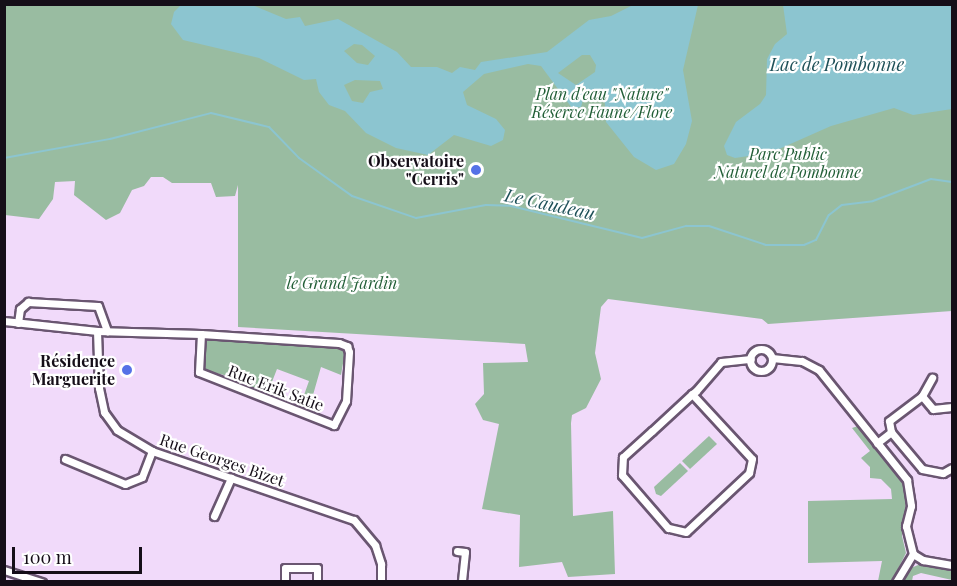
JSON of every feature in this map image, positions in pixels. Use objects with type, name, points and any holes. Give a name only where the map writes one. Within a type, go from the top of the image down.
[{"type":"street","points":[[18,322],[20,309],[28,302],[98,306],[107,331]]},
{"type":"street","name":"Rue Erik Satie","points":[[4,321],[97,331],[201,334],[348,346],[346,401],[334,425],[199,372],[201,334]]},
{"type":"street","name":"Rue Georges Bizet","points":[[97,331],[99,388],[104,412],[117,430],[152,451],[354,520],[375,545],[381,564],[381,582]]},
{"type":"street","points":[[692,394],[753,459],[749,473],[686,532],[668,528],[622,475],[623,457],[692,394],[722,362],[751,358],[761,350],[772,358],[801,361],[819,370],[907,480],[912,506],[906,526],[913,554],[923,560],[952,566]]},
{"type":"street","points":[[751,358],[754,368],[763,371],[771,365],[772,358]]},
{"type":"street","points":[[932,378],[922,396],[889,421],[891,432],[922,469],[943,473],[952,468]]},
{"type":"street","points":[[922,396],[933,409],[952,407]]},
{"type":"street","points":[[877,443],[891,432]]},
{"type":"street","points":[[65,459],[125,484],[142,477],[152,451]]},
{"type":"street","points":[[214,516],[231,478]]},
{"type":"street","points":[[457,552],[465,552],[462,582]]},
{"type":"street","points":[[896,582],[913,554]]},
{"type":"street","points":[[285,582],[285,568],[317,568],[317,582]]},
{"type":"street","points":[[4,570],[42,582]]},
{"type":"green space","name":"Parc Public Naturel de Pombonne","points":[[5,5],[952,5],[952,311],[768,324],[762,319],[608,299],[601,307],[595,353],[601,379],[586,408],[572,415],[573,516],[613,511],[615,574],[568,577],[562,562],[519,567],[520,515],[482,509],[499,424],[483,420],[475,404],[484,394],[483,363],[528,362],[525,344],[238,327],[238,185],[235,196],[216,197],[211,183],[172,183],[163,177],[151,177],[144,186],[132,190],[120,213],[106,220],[74,195],[75,181],[55,182],[53,199],[39,219],[5,215]]},
{"type":"green space","points":[[205,338],[337,346],[345,352],[341,375],[321,367],[311,402],[318,406],[315,415],[299,409],[309,381],[277,369],[270,387],[275,390],[273,398],[235,384],[237,378],[202,370]]},
{"type":"green space","points":[[858,426],[901,481],[907,495],[902,536],[906,553],[892,581],[878,581],[882,561],[808,563],[808,501],[892,499],[891,489],[881,479],[870,478],[870,467],[861,458],[870,451],[852,428]]},
{"type":"green space","points":[[709,436],[717,444],[690,469],[682,461]]},
{"type":"green space","points":[[680,463],[688,471],[661,496],[656,494],[654,487]]},
{"type":"green space","points":[[923,563],[952,571],[952,580],[921,573],[913,576],[912,581],[900,582],[906,570]]},
{"type":"water","points":[[182,4],[252,5],[286,19],[300,17],[305,26],[338,19],[397,52],[411,67],[437,67],[452,73],[460,67],[475,70],[481,62],[547,52],[589,20],[611,16],[633,5],[698,5],[683,70],[692,121],[686,144],[674,164],[656,170],[634,157],[606,122],[604,91],[584,96],[581,107],[572,108],[541,66],[528,64],[484,74],[463,92],[467,105],[496,119],[505,130],[503,140],[491,146],[454,135],[428,155],[396,148],[366,133],[345,111],[329,105],[319,92],[316,79],[304,80],[259,58],[183,40],[171,24],[174,12]],"holes":[[[354,44],[362,45],[375,56],[368,65],[357,63],[344,51]],[[582,55],[590,55],[596,65],[595,72],[576,85],[558,73]],[[355,80],[380,81],[383,89],[370,92],[363,103],[352,101],[344,85]]]},
{"type":"water","name":"Lac de Pombonne","points":[[783,5],[952,5],[952,109],[913,115],[894,108],[831,126],[770,153],[735,158],[727,155],[724,146],[736,122],[760,104],[766,95],[767,59],[775,44],[787,34]]},
{"type":"waterway","name":"Le Caudeau","points":[[4,158],[110,139],[211,113],[269,127],[299,158],[352,196],[416,218],[486,205],[511,206],[642,238],[686,226],[709,226],[766,245],[804,245],[816,240],[829,215],[842,205],[873,201],[931,179],[952,182]]},
{"type":"place","name":"Observatoire \"Cerris\"","points":[[476,170]]},
{"type":"place","name":"Résidence Marguerite","points":[[127,370]]},
{"type":"park label","name":"Plan d'eau \"Nature\" Réserve Faune/Flore","points":[[602,103]]},
{"type":"park label","name":"le Grand Jardin","points":[[342,283]]}]
